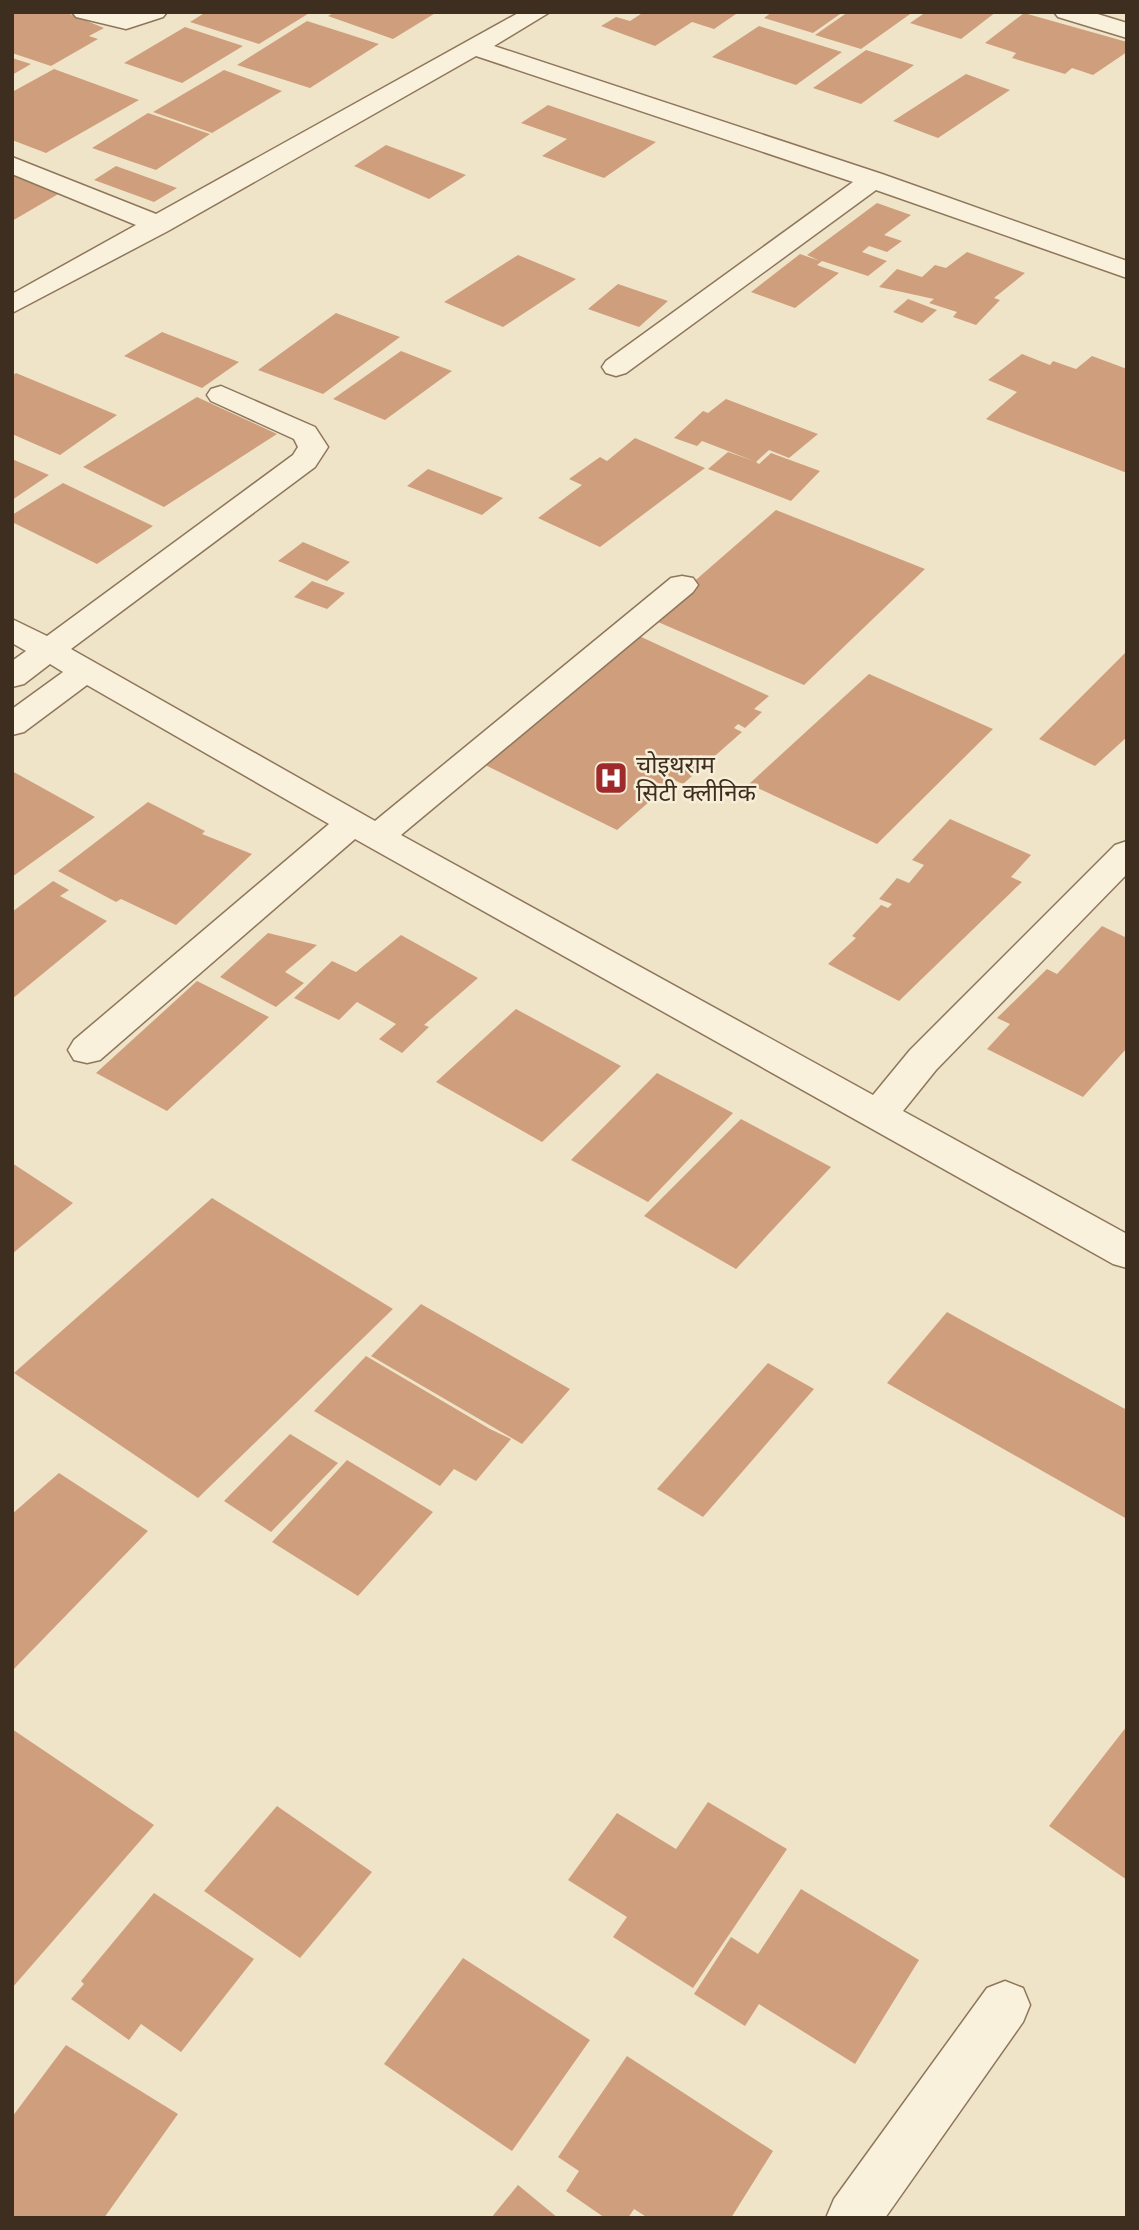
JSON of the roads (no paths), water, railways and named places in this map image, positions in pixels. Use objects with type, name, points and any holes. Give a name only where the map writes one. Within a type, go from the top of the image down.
[{"type":"street","points":[[84,12],[126,22],[155,12]]},
{"type":"street","points":[[12,306],[538,12]]},
{"type":"street","points":[[1066,12],[1127,31]]},
{"type":"street","points":[[475,48],[873,180],[1127,270]]},
{"type":"street","points":[[12,165],[159,225]]},
{"type":"street","points":[[616,367],[873,180]]},
{"type":"street","points":[[12,677],[304,461],[313,447],[305,433],[221,395]]},
{"type":"street","points":[[87,1050],[365,830],[682,585]]},
{"type":"street","points":[[12,629],[365,830],[1127,1253]]},
{"type":"street","points":[[12,725],[85,671]]},
{"type":"street","points":[[877,1116],[923,1060],[1127,853]]},
{"type":"street","points":[[853,2218],[1005,2005]]},
{"type":"place","name":"चोइथराम सिटी क्लीनिक","points":[[611,778]]}]
